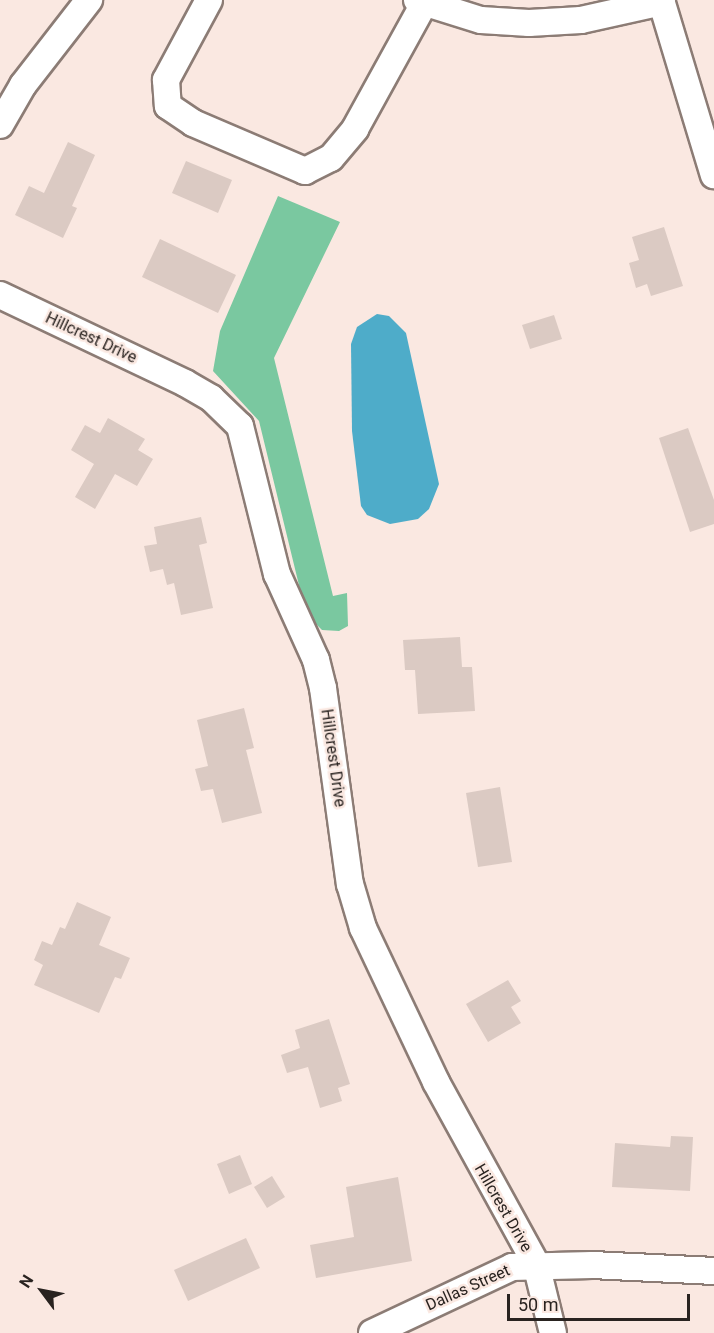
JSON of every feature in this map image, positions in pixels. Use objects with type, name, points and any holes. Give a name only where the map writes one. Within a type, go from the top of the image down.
[{"type":"street","points":[[0,125],[23,85],[88,0]]},
{"type":"street","points":[[209,0],[166,80],[168,106],[193,123],[305,171],[331,158],[355,129],[423,1],[481,20],[529,24],[581,20],[662,1],[714,175]]},
{"type":"street","name":"Hillcrest Drive","points":[[0,295],[186,383],[211,398],[240,426],[277,574],[316,660],[323,688],[350,884],[363,928],[436,1082],[536,1264],[553,1333]]},
{"type":"street","name":"Dallas Street","points":[[372,1333],[512,1267],[536,1264],[714,1271]]},
{"type":"green space","points":[[278,196],[340,222],[274,358],[333,596],[347,593],[348,626],[339,631],[322,630],[306,614],[259,421],[213,371],[220,331]]},
{"type":"water","points":[[377,314],[389,316],[406,333],[439,484],[429,509],[418,519],[390,524],[367,515],[361,506],[352,431],[351,344],[357,327]]},
{"type":"building","points":[[68,142],[95,155],[72,206],[77,208],[63,238],[15,215],[29,186],[44,193]]},
{"type":"building","points":[[186,161],[232,180],[218,213],[172,193]]},
{"type":"building","points":[[664,227],[683,286],[651,296],[647,284],[636,288],[629,263],[639,260],[632,237]]},
{"type":"building","points":[[160,239],[236,275],[218,313],[142,277]]},
{"type":"building","points":[[554,315],[562,339],[530,349],[522,325]]},
{"type":"building","points":[[108,418],[145,439],[138,450],[153,459],[137,486],[115,474],[95,509],[75,497],[94,464],[71,450],[85,425],[100,433]]},
{"type":"building","points":[[688,428],[714,500],[714,524],[690,532],[659,438]]},
{"type":"building","points":[[201,517],[207,543],[199,545],[213,608],[181,615],[174,583],[167,585],[163,569],[150,572],[144,546],[157,544],[154,527]]},
{"type":"building","points":[[460,637],[462,667],[472,667],[475,711],[418,714],[415,670],[405,670],[403,640]]},
{"type":"building","points":[[244,708],[254,748],[246,750],[262,813],[222,823],[213,789],[201,791],[195,769],[208,766],[197,720]]},
{"type":"building","points":[[500,787],[512,862],[478,867],[466,793]]},
{"type":"building","points":[[77,902],[111,917],[99,945],[130,958],[121,979],[115,977],[99,1013],[34,985],[43,965],[34,960],[42,941],[52,945],[60,927],[65,929]]},
{"type":"building","points":[[508,980],[521,1001],[511,1007],[521,1023],[488,1042],[466,1004]]},
{"type":"building","points":[[329,1019],[350,1084],[338,1088],[342,1101],[320,1108],[308,1067],[287,1073],[281,1055],[300,1048],[295,1030]]},
{"type":"building","points":[[671,1136],[693,1137],[690,1191],[612,1187],[615,1143],[670,1147]]},
{"type":"building","points":[[240,1155],[252,1184],[229,1194],[217,1164]]},
{"type":"building","points":[[272,1176],[285,1197],[267,1208],[254,1187]]},
{"type":"building","points":[[398,1177],[412,1261],[316,1278],[310,1245],[354,1237],[346,1187]]},
{"type":"building","points":[[246,1238],[260,1268],[188,1301],[174,1270]]}]
